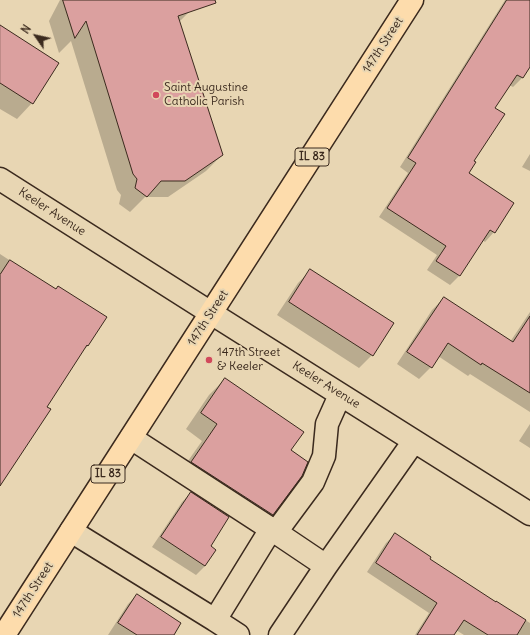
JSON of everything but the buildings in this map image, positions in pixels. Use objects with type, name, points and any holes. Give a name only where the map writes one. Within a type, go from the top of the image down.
[{"type":"main road","name":"147th Street","points":[[3,633],[71,531],[412,0]]},
{"type":"street","name":"Keeler Avenue","points":[[0,179],[211,314],[530,514]]},
{"type":"street","points":[[215,620],[273,531],[313,482],[324,456],[327,424],[340,395]]},
{"type":"street","points":[[131,438],[326,566]]},
{"type":"street","points":[[280,635],[326,566],[414,441]]},
{"type":"street","points":[[71,531],[238,635]]},
{"type":"place","name":"Saint Augustine Catholic Parish","points":[[156,95]]},
{"type":"place","name":"147th Street & Keeler","points":[[209,360]]}]
